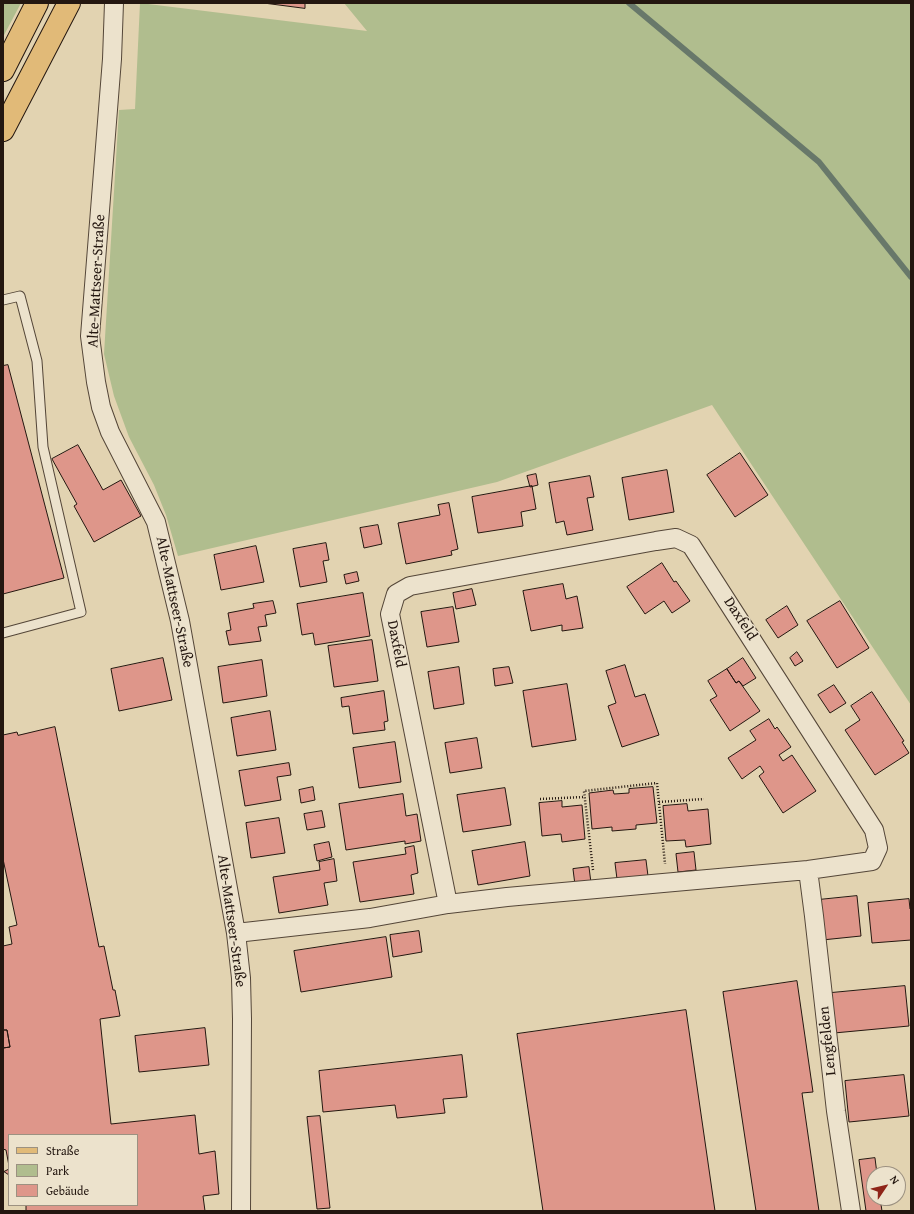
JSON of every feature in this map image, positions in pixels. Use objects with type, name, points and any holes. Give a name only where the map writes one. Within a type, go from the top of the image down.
[{"type":"main road","points":[[3,70],[37,3]]},
{"type":"main road","points":[[3,130],[69,3]]},
{"type":"street","name":"Alte-Mattseer-Straße","points":[[114,3],[112,59],[90,336],[101,407],[110,432],[156,522],[180,621],[236,933],[241,978],[242,1019],[241,1211]]},
{"type":"street","name":"Daxfeld","points":[[236,933],[370,918],[448,904],[667,882],[808,870],[872,861],[878,848],[874,830],[691,545],[676,538],[410,586],[396,594],[390,614],[448,904]]},
{"type":"street","name":"Lengfelden","points":[[808,870],[836,1111],[851,1211]]},
{"type":"lane","points":[[3,300],[20,296],[37,361],[43,447],[81,612],[3,633]]},
{"type":"path","points":[[595,889],[584,790],[657,783],[667,882]]},
{"type":"path","points":[[540,799],[584,796]]},
{"type":"path","points":[[659,802],[704,799]]},
{"type":"green space","points":[[3,3],[21,3],[3,37]]},
{"type":"green space","points":[[140,3],[367,31],[344,3],[911,3],[911,705],[712,405],[497,482],[178,556],[166,515],[154,485],[129,437],[114,396],[104,354],[119,110],[135,109]]},
{"type":"building","points":[[264,3],[305,3],[305,8]]},
{"type":"building","points":[[8,365],[64,578],[3,594],[3,366]]},
{"type":"building","points":[[78,445],[103,490],[121,480],[141,516],[94,542],[74,506],[77,504],[52,459]]},
{"type":"building","points":[[740,453],[768,495],[735,517],[707,475]]},
{"type":"building","points":[[667,470],[674,512],[629,520],[622,478]]},
{"type":"building","points":[[536,474],[538,485],[530,487],[527,476]]},
{"type":"building","points":[[590,476],[594,497],[587,498],[593,530],[567,535],[564,521],[556,523],[549,483]]},
{"type":"building","points":[[532,486],[536,509],[521,512],[523,526],[478,533],[472,497]]},
{"type":"building","points":[[449,503],[458,549],[451,551],[452,555],[406,564],[398,523],[440,515],[438,505]]},
{"type":"building","points":[[378,525],[382,544],[364,548],[360,528]]},
{"type":"building","points":[[326,543],[329,560],[323,561],[327,582],[300,587],[293,549]]},
{"type":"building","points":[[256,546],[264,582],[221,590],[214,555]]},
{"type":"building","points":[[662,563],[674,582],[676,581],[690,601],[672,613],[664,601],[645,614],[627,587]]},
{"type":"building","points":[[357,572],[359,581],[346,584],[344,575]]},
{"type":"building","points":[[563,584],[566,599],[577,596],[583,628],[562,631],[562,625],[531,631],[523,591]]},
{"type":"building","points":[[472,589],[476,605],[456,609],[453,593]]},
{"type":"building","points":[[363,593],[370,636],[315,645],[313,633],[302,635],[297,604]]},
{"type":"building","points":[[273,601],[276,613],[265,615],[267,626],[258,627],[261,641],[229,645],[226,631],[231,630],[228,613],[254,608],[253,604]]},
{"type":"building","points":[[840,601],[869,648],[837,668],[807,621]]},
{"type":"building","points":[[787,606],[798,625],[778,638],[766,620]]},
{"type":"building","points":[[453,607],[459,642],[427,647],[421,612]]},
{"type":"building","points":[[372,640],[378,681],[334,687],[328,646]]},
{"type":"building","points":[[797,652],[803,661],[795,666],[790,658]]},
{"type":"building","points":[[163,658],[172,700],[119,711],[111,669]]},
{"type":"building","points":[[743,658],[756,678],[743,686],[739,681],[736,683],[727,669]]},
{"type":"building","points":[[262,660],[267,696],[223,703],[218,667]]},
{"type":"building","points":[[625,665],[635,697],[645,694],[659,735],[622,747],[608,706],[616,703],[606,671]]},
{"type":"building","points":[[459,667],[464,704],[434,709],[428,672]]},
{"type":"building","points":[[509,667],[513,683],[495,686],[493,669]]},
{"type":"building","points":[[727,669],[736,683],[739,681],[760,711],[730,731],[710,700],[717,696],[708,681]]},
{"type":"building","points":[[567,684],[576,740],[532,747],[523,691]]},
{"type":"building","points":[[834,685],[846,703],[830,713],[818,695]]},
{"type":"building","points":[[384,691],[388,721],[384,722],[385,730],[353,734],[349,706],[342,707],[341,698]]},
{"type":"building","points":[[872,692],[904,741],[902,742],[909,753],[875,775],[845,730],[860,720],[851,706]]},
{"type":"building","points":[[270,711],[276,750],[237,756],[231,718]]},
{"type":"building","points":[[769,719],[775,729],[777,727],[791,747],[779,755],[783,761],[792,755],[816,791],[783,813],[759,776],[764,772],[760,766],[742,779],[728,758],[756,740],[750,731]]},
{"type":"building","points":[[55,727],[99,947],[104,946],[120,1016],[100,1019],[111,1124],[195,1115],[199,1154],[215,1151],[219,1194],[203,1196],[205,1211],[26,1211],[26,1206],[138,1206],[138,1134],[8,1134],[8,1174],[3,1171],[3,1048],[10,1047],[7,1030],[3,1030],[3,946],[12,944],[9,927],[17,925],[3,859],[3,735],[17,732],[18,735]]},
{"type":"building","points":[[477,738],[482,768],[450,773],[445,743]]},
{"type":"building","points":[[395,742],[401,782],[359,788],[353,748]]},
{"type":"building","points":[[289,763],[291,775],[277,777],[281,800],[245,806],[239,771]]},
{"type":"building","points":[[313,787],[315,800],[301,803],[299,790]]},
{"type":"building","points":[[653,787],[657,823],[636,825],[636,829],[612,831],[612,827],[592,829],[589,793],[613,790],[614,794],[629,793],[629,789]]},
{"type":"building","points":[[505,788],[511,825],[463,832],[457,795]]},
{"type":"building","points":[[403,794],[406,816],[417,814],[421,841],[405,844],[405,841],[346,850],[339,804]]},
{"type":"building","points":[[562,801],[562,807],[582,805],[585,839],[562,842],[561,834],[542,836],[539,803]]},
{"type":"building","points":[[687,804],[688,811],[708,809],[711,844],[686,847],[685,840],[666,841],[663,806]]},
{"type":"building","points":[[322,811],[325,827],[307,830],[304,814]]},
{"type":"building","points":[[279,818],[285,853],[251,858],[246,823]]},
{"type":"building","points":[[329,842],[332,857],[317,861],[314,845]]},
{"type":"building","points":[[525,842],[530,876],[478,885],[472,851]]},
{"type":"building","points":[[414,846],[418,873],[411,875],[414,894],[360,902],[353,862],[406,854],[405,848]]},
{"type":"building","points":[[694,852],[696,870],[678,872],[676,854]]},
{"type":"building","points":[[334,859],[337,881],[324,883],[328,905],[279,913],[273,877],[320,870],[319,862]]},
{"type":"building","points":[[646,860],[648,876],[617,879],[615,863]]},
{"type":"building","points":[[589,867],[591,883],[575,885],[573,869]]},
{"type":"building","points":[[857,896],[861,936],[822,940],[818,900]]},
{"type":"building","points":[[909,899],[911,909],[911,940],[872,943],[868,903]]},
{"type":"building","points":[[419,931],[422,952],[393,957],[390,935]]},
{"type":"building","points":[[386,937],[392,977],[301,992],[294,951]]},
{"type":"building","points":[[797,981],[813,1092],[802,1093],[819,1211],[756,1211],[723,992]]},
{"type":"building","points":[[905,986],[909,1026],[834,1033],[831,993]]},
{"type":"building","points":[[686,1010],[715,1211],[543,1211],[517,1034]]},
{"type":"building","points":[[205,1028],[209,1065],[139,1072],[135,1036]]},
{"type":"building","points":[[3,1030],[7,1030],[10,1047],[3,1048]]},
{"type":"building","points":[[462,1055],[467,1097],[443,1099],[445,1113],[397,1118],[395,1105],[323,1112],[319,1071]]},
{"type":"building","points":[[904,1075],[909,1116],[849,1122],[845,1081]]},
{"type":"building","points":[[320,1116],[330,1208],[317,1209],[307,1117]]},
{"type":"building","points":[[3,1149],[6,1150],[8,1170],[3,1172]]},
{"type":"building","points":[[875,1158],[876,1166],[866,1166],[866,1206],[881,1206],[882,1211],[866,1211],[859,1160]]},
{"type":"waterway","points":[[629,3],[819,162],[911,277]]}]
